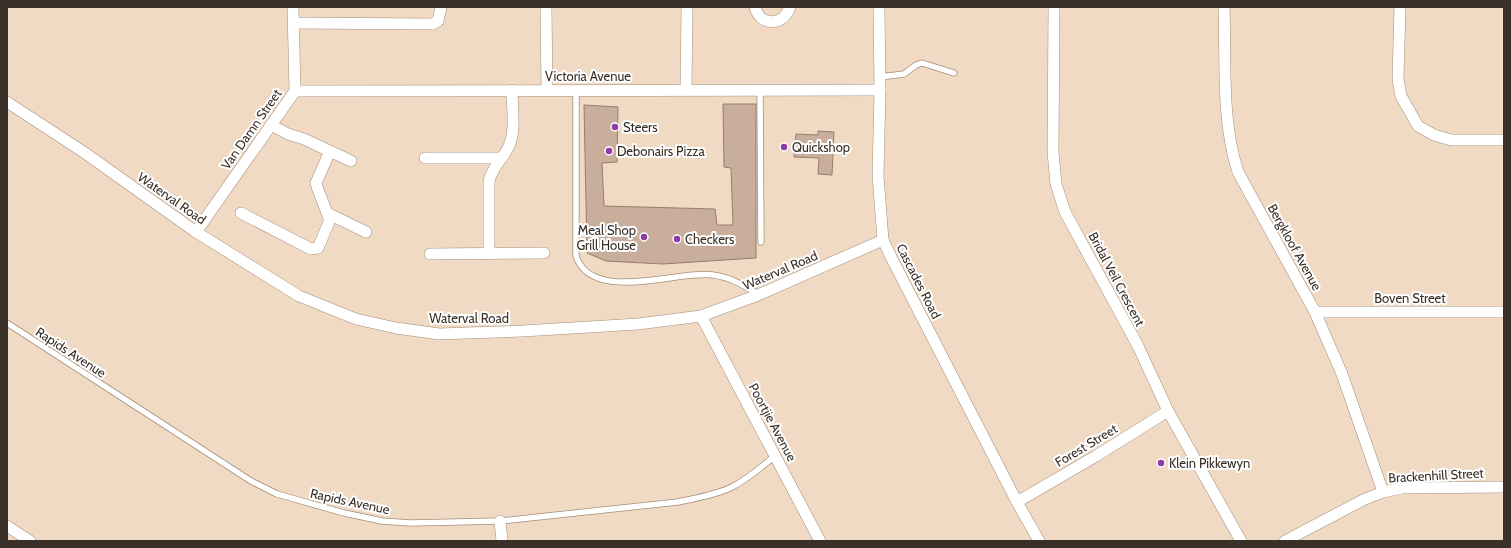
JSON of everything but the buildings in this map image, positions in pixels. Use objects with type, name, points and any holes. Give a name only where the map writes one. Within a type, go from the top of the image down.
[{"type":"street","name":"Van Damn Street","points":[[196,232],[295,91],[294,7]]},
{"type":"street","points":[[294,23],[432,24],[438,21],[441,7]]},
{"type":"street","points":[[546,7],[547,90]]},
{"type":"street","points":[[686,90],[687,7]]},
{"type":"street","points":[[755,7],[759,16],[770,22],[775,22],[785,17],[790,7]]},
{"type":"street","name":"Cascades Road","points":[[879,7],[880,90],[878,176],[883,240],[1017,502],[1039,541]]},
{"type":"street","name":"Bridal Veil Crescent","points":[[1054,7],[1053,152],[1056,184],[1065,212],[1138,346],[1168,411],[1241,541]]},
{"type":"street","name":"Bergkloof Avenue","points":[[1224,7],[1226,102],[1232,152],[1238,172],[1315,312],[1342,374],[1383,492]]},
{"type":"street","points":[[1400,7],[1398,79],[1401,96],[1418,126],[1434,135],[1451,140],[1504,140]]},
{"type":"street","points":[[489,254],[489,182],[494,168],[507,150],[512,137],[512,90]]},
{"type":"street","name":"Victoria Avenue","points":[[295,91],[880,90]]},
{"type":"street","name":"Waterval Road","points":[[7,102],[84,153],[196,232],[300,296],[356,319],[396,328],[439,334],[523,331],[638,324],[702,316],[758,294],[883,240]]},
{"type":"street","points":[[271,125],[288,134],[304,139],[351,161]]},
{"type":"street","points":[[241,213],[311,248],[318,248],[328,228],[329,222],[316,183],[330,151]]},
{"type":"street","points":[[425,158],[501,158]]},
{"type":"street","points":[[327,213],[366,232]]},
{"type":"street","points":[[430,254],[544,253]]},
{"type":"street","name":"Boven Street","points":[[1315,312],[1504,312]]},
{"type":"street","name":"Poortjie Avenue","points":[[702,316],[820,541]]},
{"type":"street","name":"Forest Street","points":[[1017,502],[1096,456],[1168,411]]},
{"type":"street","name":"Brackenhill Street","points":[[1286,541],[1363,500],[1383,492],[1402,488],[1504,487]]},
{"type":"street","points":[[500,521],[502,541]]},
{"type":"street","points":[[7,526],[30,541]]},
{"type":"lane","points":[[880,77],[904,74],[916,65],[922,63],[930,64],[954,73]]},
{"type":"lane","points":[[576,90],[576,256],[578,262],[589,274],[599,279],[630,283],[687,275],[711,275],[739,282],[758,294]]},
{"type":"lane","points":[[760,90],[761,242]]},
{"type":"lane","name":"Rapids Avenue","points":[[7,323],[251,481],[277,494],[344,514],[382,521],[500,521],[678,502],[704,496],[731,487],[756,471],[775,456]]},
{"type":"place","name":"Steers","points":[[615,127]]},
{"type":"place","name":"Quickshop","points":[[784,147]]},
{"type":"place","name":"Debonairs Pizza","points":[[609,151]]},
{"type":"place","name":"Meal Shop Grill House","points":[[644,237]]},
{"type":"place","name":"Checkers","points":[[677,239]]},
{"type":"place","name":"Klein Pikkewyn","points":[[1161,463]]}]
